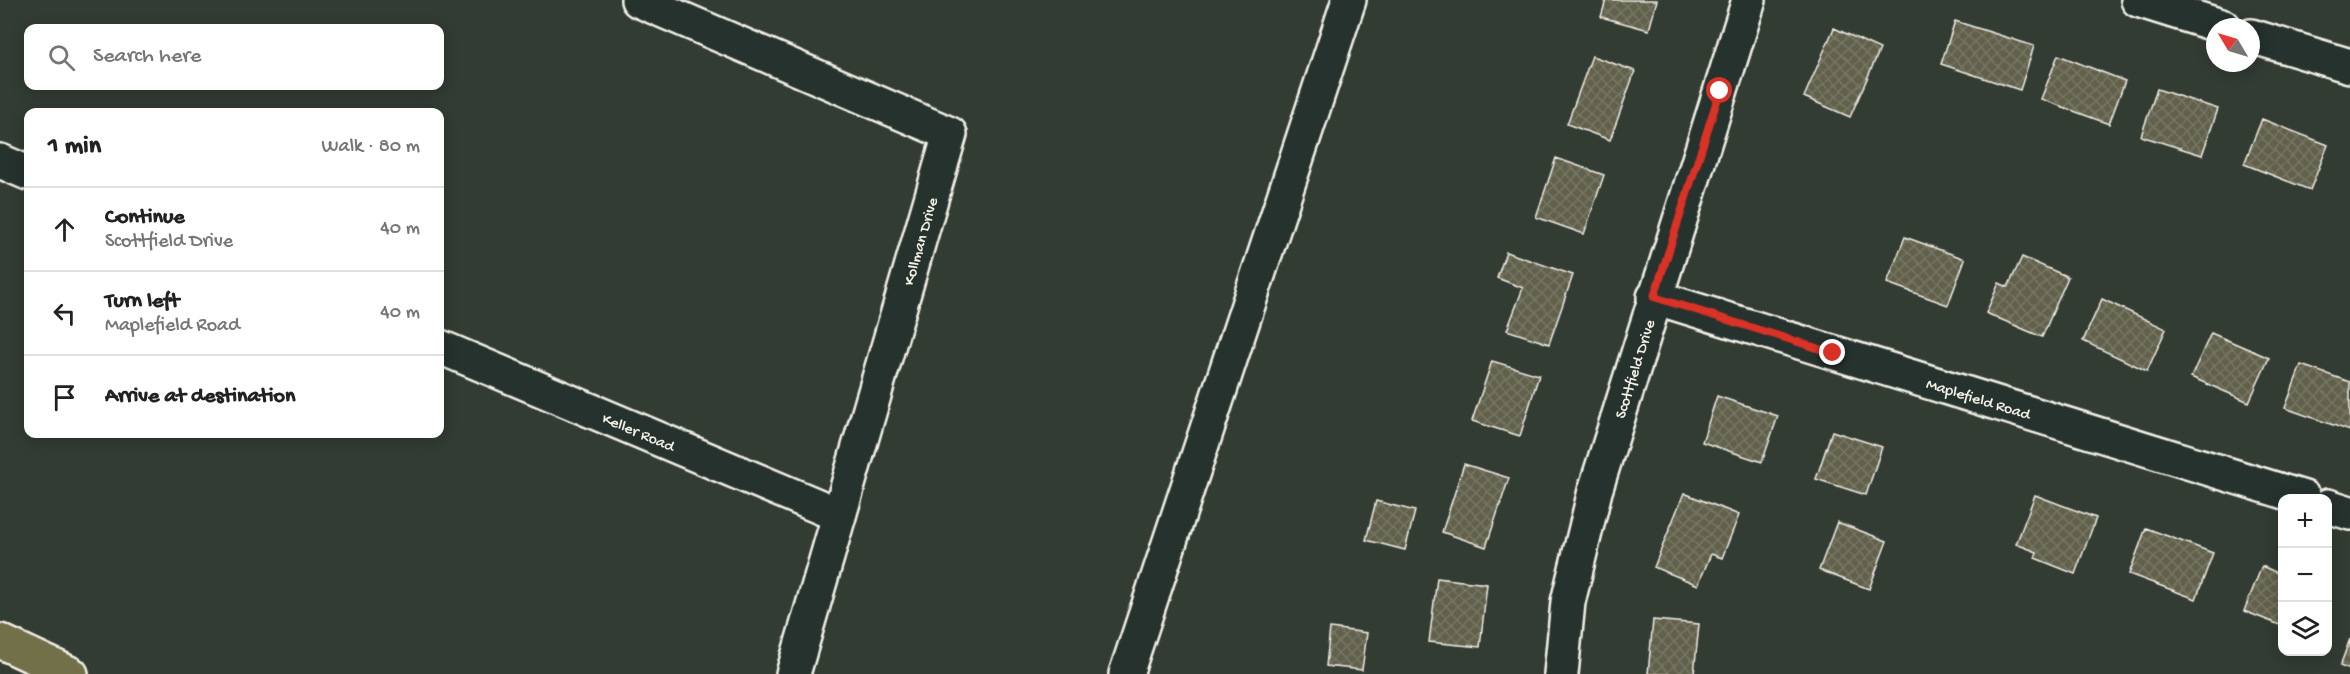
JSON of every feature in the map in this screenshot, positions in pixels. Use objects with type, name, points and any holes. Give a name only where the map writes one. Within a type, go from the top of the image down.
[{"type":"main road","points":[[0,641],[71,674]]},
{"type":"street","name":"Kollman Drive","points":[[638,0],[950,134],[792,674]]},
{"type":"street","points":[[1126,674],[1349,0]]},
{"type":"street","name":"Scottfield Drive","points":[[1561,674],[1568,602],[1581,543],[1654,297],[1749,0]]},
{"type":"street","points":[[2138,0],[2206,21]]},
{"type":"street","points":[[2260,39],[2350,66]]},
{"type":"street","points":[[0,161],[24,171]]},
{"type":"street","name":"Maplefield Road","points":[[1654,297],[2291,494]]},
{"type":"street","name":"Keller Road","points":[[444,349],[839,515]]},
{"type":"street","points":[[2332,507],[2350,513]]},
{"type":"building","points":[[1606,0],[1657,0],[1649,30],[1601,17]]},
{"type":"building","points":[[1955,21],[2034,46],[2020,90],[1941,64]]},
{"type":"building","points":[[1834,28],[1880,49],[1850,117],[1804,97]]},
{"type":"building","points":[[2058,55],[2125,81],[2109,124],[2041,99]]},
{"type":"building","points":[[1592,56],[1635,71],[1610,140],[1567,124]]},
{"type":"building","points":[[2157,89],[2218,109],[2202,155],[2141,136]]},
{"type":"building","points":[[2262,119],[2328,145],[2310,190],[2244,164]]},
{"type":"building","points":[[1556,158],[1604,175],[1584,234],[1536,217]]},
{"type":"building","points":[[1905,237],[1965,259],[1948,305],[1887,283]]},
{"type":"building","points":[[1506,252],[1573,275],[1549,344],[1507,330],[1523,288],[1497,278]]},
{"type":"building","points":[[2022,257],[2068,277],[2042,337],[1986,313],[1999,283],[2008,287]]},
{"type":"building","points":[[2102,299],[2166,329],[2147,371],[2083,341]]},
{"type":"building","points":[[2211,333],[2269,358],[2249,402],[2191,377]]},
{"type":"building","points":[[1492,361],[1539,375],[1520,436],[1472,421]]},
{"type":"building","points":[[2301,365],[2350,382],[2350,431],[2285,408]]},
{"type":"building","points":[[1717,396],[1778,416],[1762,462],[1702,442]]},
{"type":"building","points":[[1832,431],[1882,447],[1866,495],[1816,479]]},
{"type":"building","points":[[1464,464],[1509,478],[1486,547],[1442,532]]},
{"type":"building","points":[[1684,493],[1739,515],[1722,558],[1711,554],[1698,585],[1654,567]]},
{"type":"building","points":[[2035,495],[2096,518],[2075,574],[2035,558],[2037,552],[2016,544]]},
{"type":"building","points":[[1376,501],[1415,511],[1405,550],[1366,540]]},
{"type":"building","points":[[1837,522],[1887,541],[1869,589],[1819,570]]},
{"type":"building","points":[[2146,528],[2213,553],[2196,599],[2129,574]]},
{"type":"building","points":[[2262,566],[2278,573],[2278,624],[2244,611]]},
{"type":"building","points":[[1437,578],[1487,584],[1480,647],[1429,642]]},
{"type":"building","points":[[1653,620],[1699,624],[1694,674],[1648,674]]},
{"type":"building","points":[[1330,628],[1367,633],[1362,670],[1326,666]]},
{"type":"building","points":[[2350,639],[2350,670],[2340,666]]},
{"type":"route","points":[[1720,91],[1654,297],[1833,353]]}]
